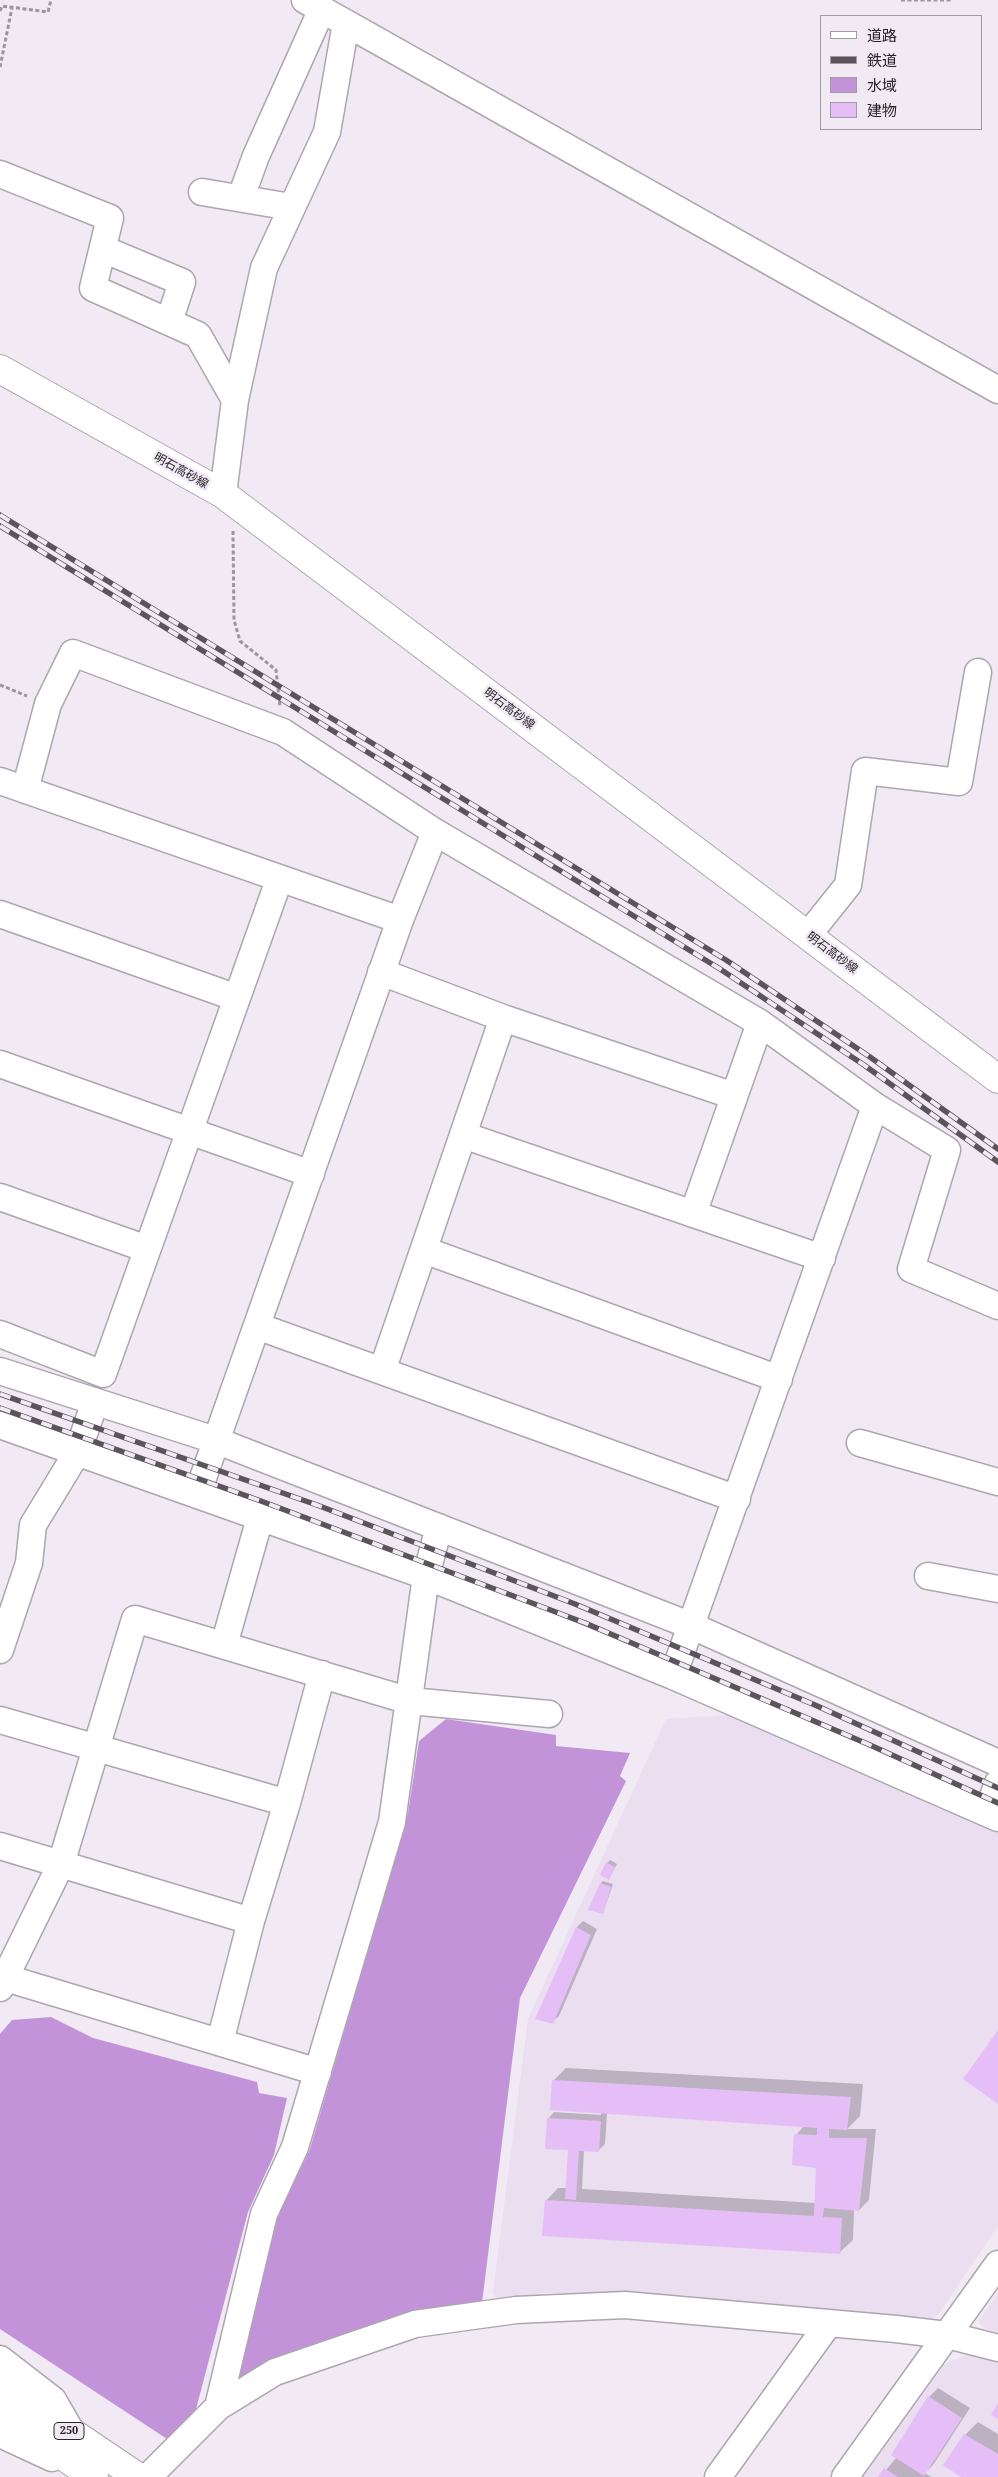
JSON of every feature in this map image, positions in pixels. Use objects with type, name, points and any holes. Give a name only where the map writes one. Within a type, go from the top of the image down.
[{"type":"main road","name":"明石高砂線","points":[[0,369],[222,494],[998,1079]]},
{"type":"main road","name":"250","points":[[0,2384],[138,2477]]},
{"type":"main road","name":"250","points":[[0,2414],[93,2476]]},
{"type":"street","points":[[241,197],[313,4],[998,390]]},
{"type":"street","points":[[222,494],[235,400],[264,268],[291,207],[328,132],[346,23]]},
{"type":"street","points":[[0,174],[110,218],[93,288],[198,335],[235,400]]},
{"type":"street","points":[[202,192],[241,197],[291,207]]},
{"type":"street","points":[[103,249],[182,282],[169,322]]},
{"type":"street","points":[[25,790],[48,704],[73,653],[283,732],[435,832],[760,1023],[875,1106],[947,1150],[910,1269],[998,1306]]},
{"type":"street","points":[[808,935],[848,885],[865,771],[958,782],[978,672]]},
{"type":"street","points":[[0,781],[279,880],[400,920]]},
{"type":"street","points":[[197,1495],[312,1174],[400,920],[435,832]]},
{"type":"street","points":[[0,1334],[103,1374],[279,880]]},
{"type":"street","points":[[0,914],[237,998]]},
{"type":"street","points":[[382,972],[503,1018],[734,1096]]},
{"type":"street","points":[[382,1371],[503,1018]]},
{"type":"street","points":[[693,1214],[760,1023]]},
{"type":"street","points":[[0,1064],[312,1174]]},
{"type":"street","points":[[673,1676],[875,1106]]},
{"type":"street","points":[[463,1135],[822,1258]]},
{"type":"street","points":[[0,1197],[147,1249]]},
{"type":"street","points":[[424,1250],[779,1380]]},
{"type":"street","points":[[257,1326],[737,1499]]},
{"type":"street","points":[[0,1371],[216,1440],[692,1626],[998,1763]]},
{"type":"street","points":[[0,1650],[29,1563],[33,1525],[78,1451],[95,1402]]},
{"type":"street","points":[[0,1425],[78,1451],[260,1518],[426,1576],[673,1676],[992,1815],[998,1783]]},
{"type":"street","points":[[860,1443],[998,1482]]},
{"type":"street","points":[[224,1645],[260,1518]]},
{"type":"street","points":[[218,2408],[264,2214],[295,2147],[392,1822],[426,1576],[439,1527]]},
{"type":"street","points":[[928,1576],[998,1589]]},
{"type":"street","points":[[318,2072],[220,2042],[3,1983],[61,1864],[135,1618],[410,1701],[549,1714]]},
{"type":"street","points":[[220,2042],[251,1921],[287,1803],[322,1674]]},
{"type":"street","points":[[0,1720],[287,1803]]},
{"type":"street","points":[[0,1846],[251,1921]]},
{"type":"street","points":[[845,2477],[998,2264]]},
{"type":"street","points":[[148,2477],[218,2408],[275,2372],[415,2324],[498,2313],[625,2305],[947,2335],[998,2348]]},
{"type":"street","points":[[718,2477],[829,2323]]},
{"type":"street","points":[[0,2359],[53,2400],[72,2433]]},
{"type":"street","points":[[0,2434],[93,2476]]},
{"type":"path","points":[[0,11],[2,6],[48,12],[51,0]]},
{"type":"path","points":[[901,0],[952,0]]},
{"type":"path","points":[[0,67],[12,8]]},
{"type":"path","points":[[222,494],[233,525],[234,620],[240,640],[276,670],[283,732]]},
{"type":"path","points":[[0,685],[48,704]]},
{"type":"shaded area","points":[[730,1715],[998,1832],[998,2226],[938,2315],[923,2324],[683,2295],[542,2293],[497,2301],[493,2292],[528,2019],[666,1719]]},
{"type":"shaded area","points":[[998,2294],[998,2332],[988,2330],[978,2322]]},
{"type":"shaded area","points":[[970,2354],[998,2361],[998,2477],[863,2477],[944,2364]]},
{"type":"water","points":[[446,1719],[556,1735],[556,1746],[630,1753],[620,1776],[626,1781],[520,1998],[482,2303],[241,2382],[232,2376],[276,2220],[310,2149],[408,1813],[419,1741]]},
{"type":"water","points":[[51,2017],[93,2038],[257,2082],[259,2093],[287,2098],[274,2155],[248,2212],[196,2409],[167,2439],[0,2329],[0,2034],[12,2020]]},
{"type":"building","points":[[606,1862],[615,1867],[609,1880],[600,1875]]},
{"type":"building","points":[[600,1883],[611,1887],[603,1914],[588,1910]]},
{"type":"building","points":[[576,1927],[591,1935],[553,2024],[535,2019]]},
{"type":"building","points":[[998,2030],[998,2104],[963,2079]]},
{"type":"building","points":[[552,2080],[851,2097],[847,2130],[829,2129],[829,2138],[867,2138],[859,2211],[824,2208],[823,2217],[842,2218],[840,2254],[542,2236],[545,2200],[814,2216],[816,2168],[792,2165],[794,2134],[817,2135],[817,2128],[550,2110]]},
{"type":"building","points":[[547,2118],[601,2121],[599,2152],[579,2151],[576,2200],[565,2199],[568,2150],[545,2149]]},
{"type":"building","points":[[928,2396],[962,2418],[924,2476],[891,2455]]},
{"type":"building","points":[[998,2404],[998,2419],[991,2414]]},
{"type":"building","points":[[964,2434],[998,2454],[998,2477],[961,2477],[943,2465]]},
{"type":"building","points":[[884,2468],[898,2477],[878,2477]]},
{"type":"railway","points":[[0,515],[726,960],[870,1057],[998,1149]]},
{"type":"railway","points":[[0,526],[720,969],[864,1065],[998,1162]]},
{"type":"railway","points":[[0,1394],[317,1505],[575,1604],[815,1705],[998,1788]]},
{"type":"railway","points":[[0,1408],[261,1501],[585,1623],[870,1745],[998,1803]]}]
